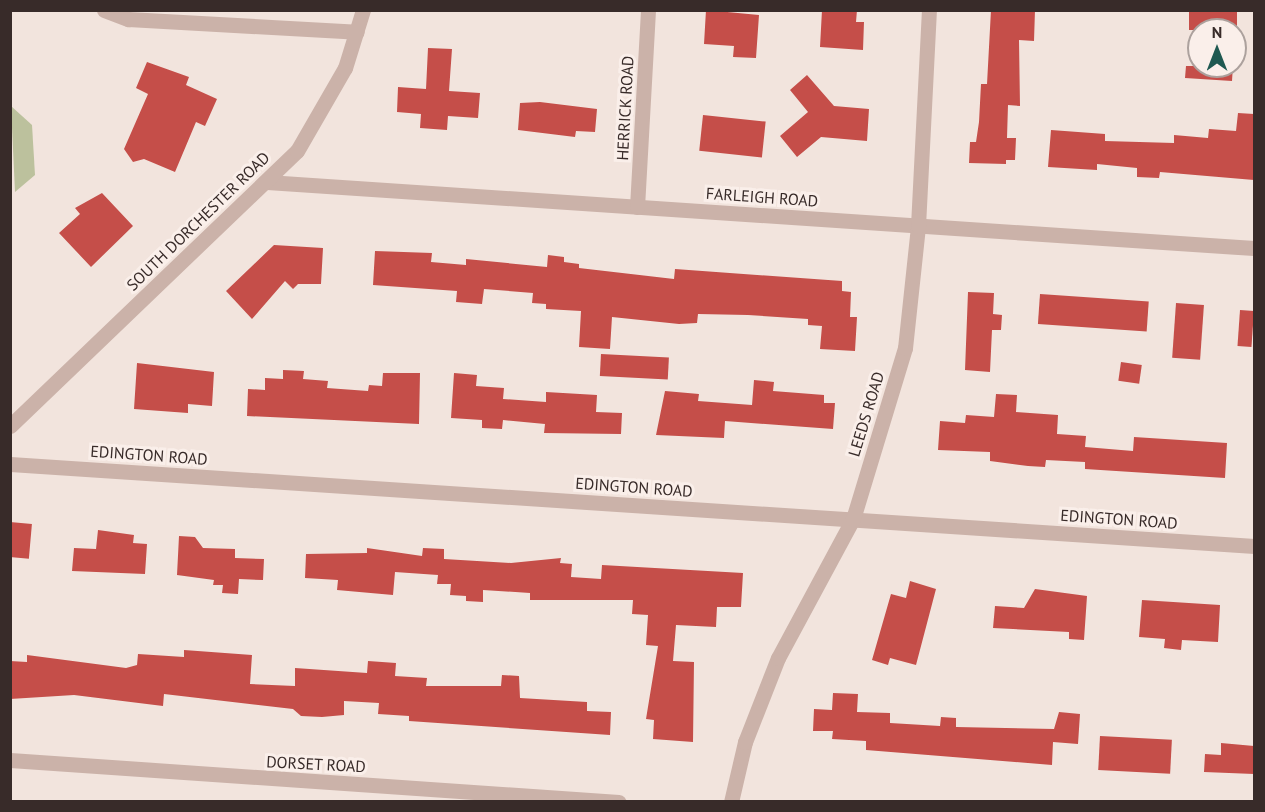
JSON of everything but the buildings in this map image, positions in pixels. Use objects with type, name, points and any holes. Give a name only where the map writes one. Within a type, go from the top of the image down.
[{"type":"street","points":[[104,10],[128,19],[357,32]]},
{"type":"street","name":"SOUTH DORCHESTER ROAD","points":[[10,426],[297,151],[345,68],[363,10]]},
{"type":"street","name":"HERRICK ROAD","points":[[637,207],[648,10]]},
{"type":"street","name":"LEEDS ROAD","points":[[731,801],[745,742],[778,658],[853,519],[905,348],[918,225],[929,10]]},
{"type":"street","name":"FARLEIGH ROAD","points":[[267,182],[1254,248]]},
{"type":"street","name":"EDINGTON ROAD","points":[[10,464],[1254,546]]},
{"type":"street","name":"DORSET ROAD","points":[[10,760],[619,801]]},
{"type":"green space","points":[[11,106],[32,125],[35,175],[15,192]]}]
